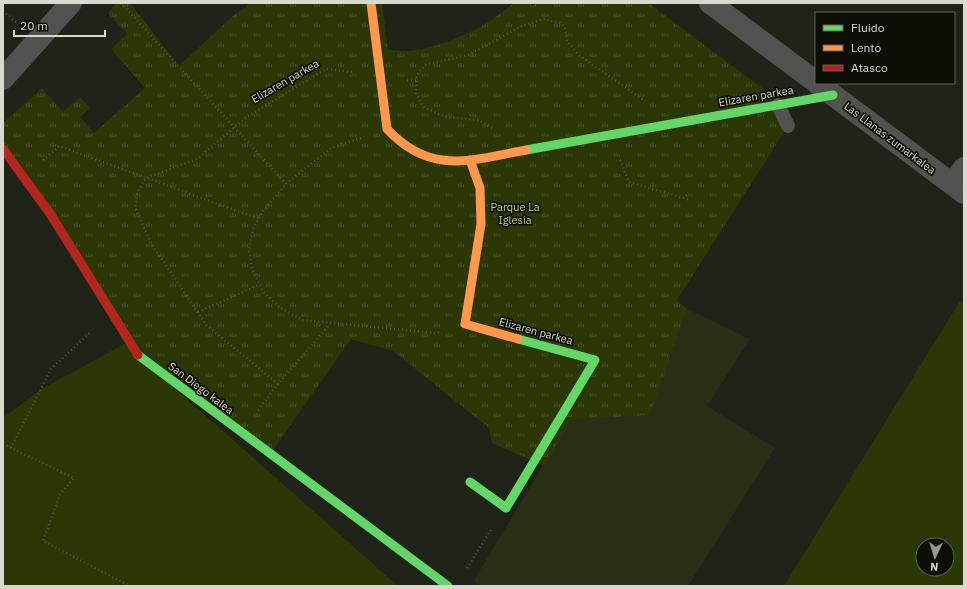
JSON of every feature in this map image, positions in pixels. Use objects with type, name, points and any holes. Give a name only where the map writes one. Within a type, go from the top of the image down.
[{"type":"street","points":[[3,79],[71,3]]},
{"type":"street","points":[[371,3],[387,129]]},
{"type":"street","name":"Las Llanas zumarkalea","points":[[710,3],[815,82]]},
{"type":"street","name":"Las Llanas zumarkalea","points":[[822,87],[960,181]]},
{"type":"street","name":"Elizaren parkea","points":[[387,129],[398,142],[409,149],[434,160],[454,162],[778,104],[822,87]]},
{"type":"street","name":"San Diego kalea","points":[[3,149],[51,216],[136,354],[391,542],[448,586]]},
{"type":"street","points":[[465,324],[482,224],[480,188],[470,160]]},
{"type":"street","name":"Elizaren parkea","points":[[465,324],[595,360],[506,508],[470,482]]},
{"type":"lane","points":[[778,104],[788,126]]},
{"type":"path","points":[[121,3],[286,184]]},
{"type":"path","points":[[503,154],[492,127],[479,120],[445,117],[425,108],[416,94],[417,75],[425,65],[468,54],[522,26],[544,19],[560,23],[565,27],[567,41],[580,56],[677,123]]},
{"type":"path","name":"Elizaren parkea","points":[[146,178],[197,159],[248,116],[326,69],[380,75]]},
{"type":"path","points":[[387,129],[331,148],[286,184],[263,211],[253,229],[249,250],[252,269],[263,291],[279,307],[302,320],[330,324],[435,333],[465,324]]},
{"type":"path","points":[[619,133],[618,157],[629,182],[690,200]]},
{"type":"path","points":[[23,177],[60,146],[258,219]]},
{"type":"path","points":[[146,178],[138,193],[135,207],[151,243],[206,325],[278,384]]},
{"type":"path","points":[[198,312],[259,285]]},
{"type":"path","points":[[11,448],[51,369],[110,314]]},
{"type":"path","points":[[251,408],[258,411],[278,384],[330,324]]},
{"type":"path","points":[[3,444],[74,478],[60,494],[43,541],[130,586]]},
{"type":"shaded area","points":[[687,309],[750,339],[707,406],[775,448],[688,586],[479,586],[474,580],[571,420],[650,414]]},
{"type":"green space","name":"Parque La Iglesia","points":[[518,2],[533,6],[536,3],[648,3],[766,91],[788,126],[677,300],[687,309],[650,415],[571,420],[544,466],[492,443],[489,428],[393,351],[351,339],[270,454],[136,354],[3,150],[3,123],[42,88],[63,112],[80,97],[90,108],[80,117],[94,133],[145,88],[111,49],[127,34],[108,13],[116,3],[130,3],[179,66],[233,16],[251,3],[382,3],[388,49],[412,51],[440,44],[468,33],[493,19]]},
{"type":"green space","points":[[960,301],[964,304],[964,586],[784,586]]},
{"type":"green space","points":[[128,342],[136,354],[398,586],[3,586],[3,418],[40,390]]},
{"type":"traffic: fast","points":[[526,150],[833,95]]},
{"type":"traffic: fast","points":[[470,482],[506,508],[595,360],[518,339]]},
{"type":"traffic: fast","points":[[138,355],[448,586]]},
{"type":"traffic: slow","points":[[371,3],[387,129],[403,144],[420,154],[436,159],[452,161],[469,160],[526,150]]},
{"type":"traffic: slow","points":[[470,160],[480,188],[481,224],[465,324],[518,339]]},
{"type":"traffic: jam","points":[[3,149],[51,215],[138,355]]}]
